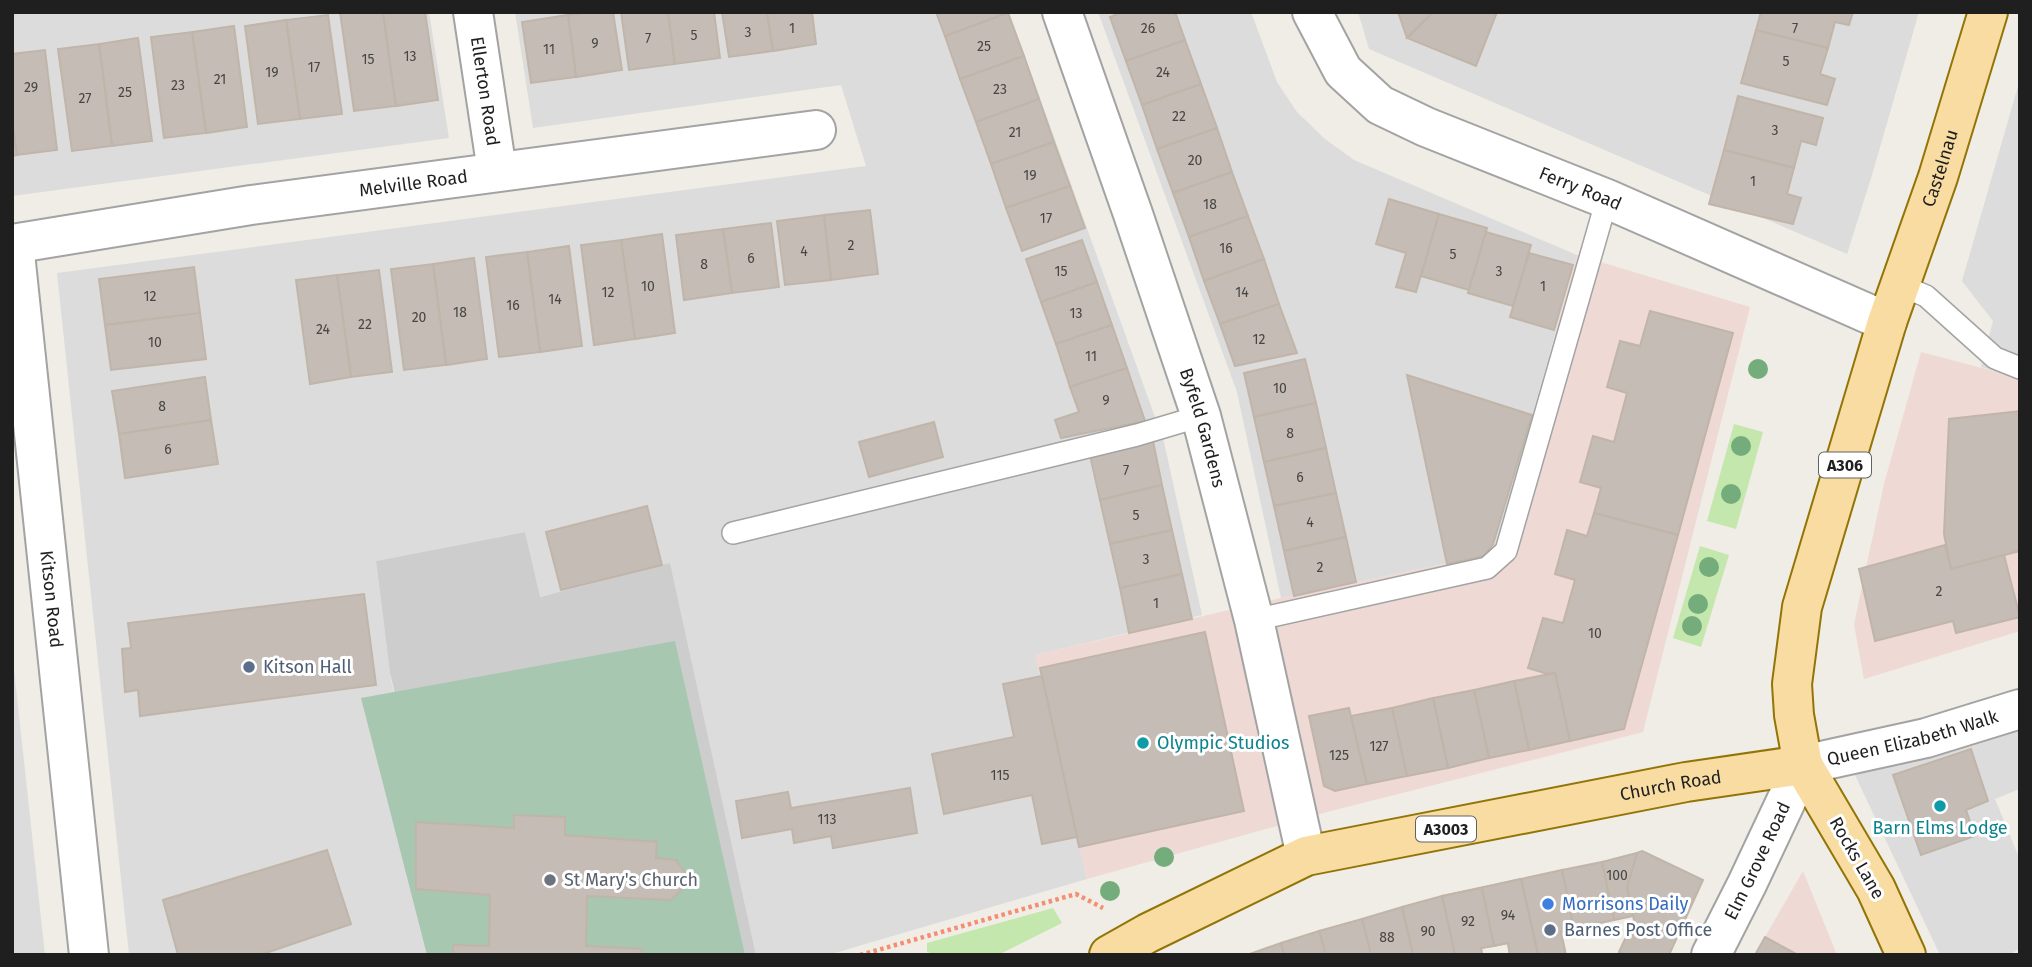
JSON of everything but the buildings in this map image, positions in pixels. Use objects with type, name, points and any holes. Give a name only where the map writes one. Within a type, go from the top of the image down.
[{"type":"main road","name":"Castelnau","points":[[1887,322],[1938,177],[1988,12]]},
{"type":"main road","name":"A306","points":[[1803,765],[1794,715],[1793,684],[1802,607],[1887,322]]},
{"type":"main road","name":"Church Road","points":[[1108,955],[1306,856],[1686,782],[1803,765]]},
{"type":"main road","name":"Rocks Lane","points":[[1803,765],[1876,889],[1906,955]]},
{"type":"street","name":"Ellerton Road","points":[[473,12],[497,171]]},
{"type":"street","name":"Byfeld Gardens","points":[[1062,12],[1201,416],[1254,620],[1306,856]]},
{"type":"street","name":"Ferry Road","points":[[1312,12],[1343,71],[1380,105],[1426,127],[1606,200],[1887,322]]},
{"type":"street","name":"Melville Road","points":[[13,244],[251,205],[816,130]]},
{"type":"street","name":"Kitson Road","points":[[13,244],[89,955]]},
{"type":"street","name":"Queen Elizabeth Walk","points":[[1803,765],[1926,738],[2020,709]]},
{"type":"street","name":"Elm Grove Road","points":[[1711,955],[1803,765]]},
{"type":"lane","points":[[1254,620],[1487,568],[1506,551],[1606,200]]},
{"type":"lane","points":[[1900,285],[1926,296],[1995,358],[2020,368]]},
{"type":"lane","points":[[733,533],[1137,435],[1201,416]]},
{"type":"path","points":[[860,955],[1076,894],[1148,933]]},
{"type":"shaded area","points":[[12,12],[429,12],[449,138],[12,196]]},
{"type":"shaded area","points":[[515,12],[1009,12],[1164,442],[1202,615],[1036,655],[1087,879],[828,955],[756,955],[670,564],[539,597],[525,532],[376,561],[391,680],[423,812],[441,955],[129,955],[57,273],[866,166],[841,85],[533,128]]},
{"type":"shaded area","points":[[1098,12],[1251,12],[1277,82],[1297,112],[1325,139],[1354,160],[1577,255],[1496,546],[1487,555],[1281,598],[1237,392]]},
{"type":"shaded area","points":[[1358,12],[1919,12],[1847,254],[1369,49]]},
{"type":"shaded area","points":[[2020,79],[2020,378],[1981,367],[1993,321],[1962,281]]},
{"type":"shaded area","points":[[1577,255],[1750,307],[1643,732],[1327,812],[1087,879],[1035,655],[1281,598],[1487,555],[1497,546]]},
{"type":"shaded area","points":[[1921,352],[2020,378],[2020,631],[1864,679],[1854,624],[1884,484]]},
{"type":"shaded area","points":[[525,532],[540,597],[670,563],[756,955],[441,955],[423,812],[390,673],[376,561]]},
{"type":"shaded area","points":[[12,651],[45,955],[12,955]]},
{"type":"shaded area","points":[[2020,723],[2020,789],[1995,799],[2020,860],[2020,948],[2010,955],[1940,955],[1855,775]]},
{"type":"shaded area","points":[[1803,871],[1837,955],[1755,955],[1765,937]]},
{"type":"green space","points":[[1734,424],[1763,432],[1736,529],[1707,521]]},
{"type":"green space","points":[[1700,546],[1729,555],[1701,647],[1673,638]]},
{"type":"green space","points":[[675,641],[745,955],[427,955],[361,698]]},
{"type":"green space","points":[[1053,908],[1062,923],[998,955],[937,955],[927,952],[927,943]]},
{"type":"place","name":"Kitson Hall","points":[[249,667]]},
{"type":"place","name":"Olympic Studios","points":[[1143,743]]},
{"type":"place","name":"Barn Elms Lodge","points":[[1940,806]]},
{"type":"place","name":"St Mary's Church","points":[[550,880]]},
{"type":"place","name":"Morrisons Daily","points":[[1548,904]]},
{"type":"place","name":"Barnes Post Office","points":[[1550,930]]}]
